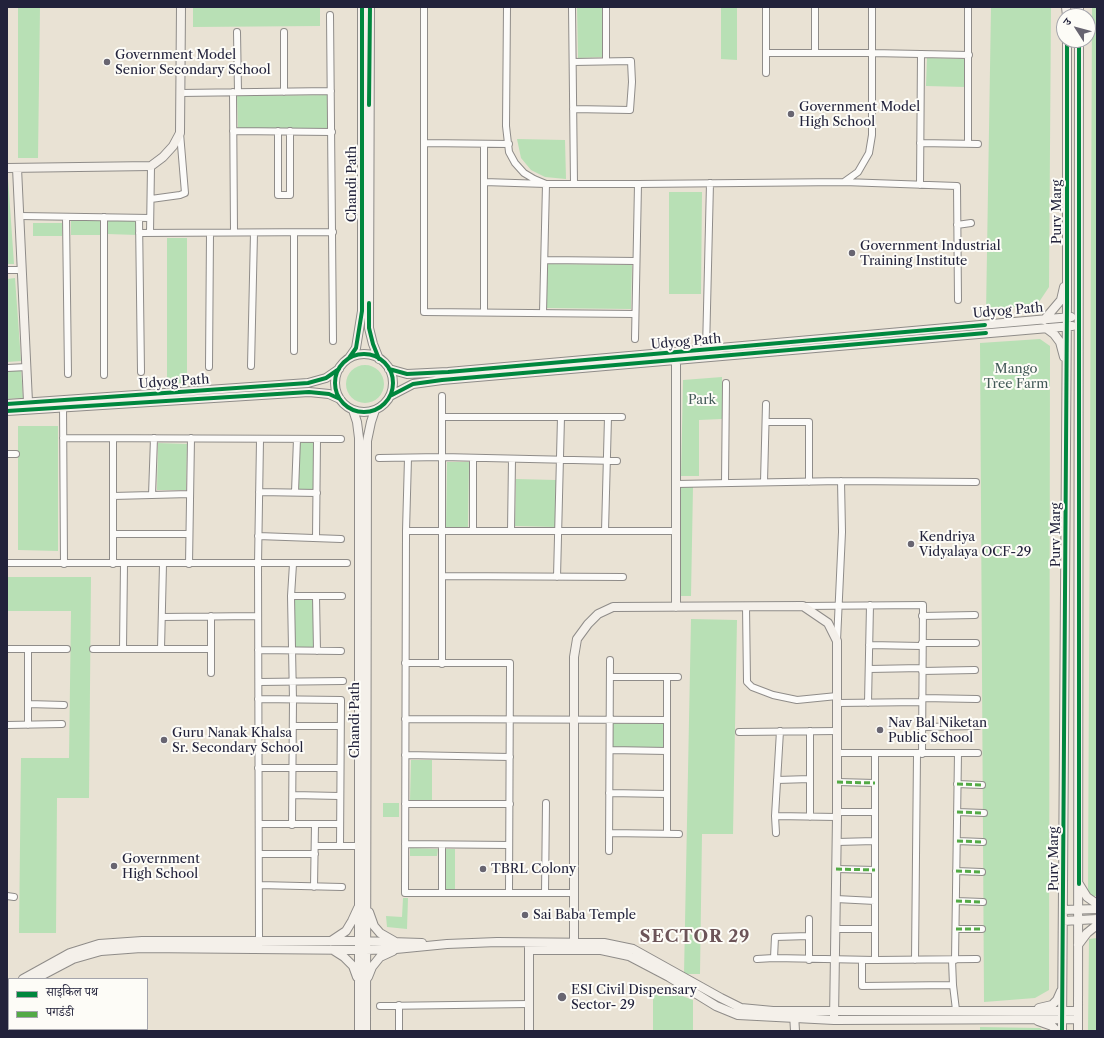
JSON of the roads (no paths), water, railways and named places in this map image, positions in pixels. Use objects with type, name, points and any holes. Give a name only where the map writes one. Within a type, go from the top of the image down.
[{"type":"main road","points":[[7,168],[151,166],[163,157],[173,146],[180,133],[181,7]]},
{"type":"main road","name":"Chandi Path","points":[[350,358],[356,348],[362,312],[362,7]]},
{"type":"main road","name":"Chandi Path","points":[[370,7],[369,328],[379,359]]},
{"type":"main road","name":"Purv Marg","points":[[1062,1031],[1067,367],[1067,48]]},
{"type":"main road","name":"Purv Marg","points":[[1078,1031],[1079,48]]},
{"type":"main road","points":[[17,168],[28,402]]},
{"type":"main road","points":[[1067,277],[1061,300],[1045,324],[1060,342],[1067,367]]},
{"type":"main road","name":"Udyog Path","points":[[390,396],[413,384],[442,380],[676,357],[1079,321]]},
{"type":"main road","name":"Udyog Path","points":[[389,369],[407,374],[676,357],[706,350],[1045,324]]},
{"type":"main road","points":[[358,355],[368,355],[379,359],[386,364],[393,382],[390,396],[383,406],[376,410],[358,412],[353,410],[340,399],[336,388],[336,380],[339,368],[350,358],[358,355]]},
{"type":"main road","points":[[676,357],[676,607]]},
{"type":"main road","name":"Udyog Path","points":[[7,411],[63,404],[308,383],[326,378],[339,368]]},
{"type":"main road","name":"Udyog Path","points":[[7,404],[28,402],[63,404],[309,392],[329,394],[340,399]]},
{"type":"main road","name":"Chandi Path","points":[[353,410],[357,422],[359,438],[359,846],[363,904]]},
{"type":"main road","name":"Chandi Path","points":[[366,1031],[363,982],[363,904],[367,440],[371,422],[376,410]]},
{"type":"main road","points":[[574,947],[574,657],[577,639],[588,624],[598,614],[613,607],[803,606],[828,623],[837,641],[837,842],[834,1015]]},
{"type":"main road","points":[[1078,884],[1087,897],[1097,904]]},
{"type":"main road","points":[[332,945],[346,931],[363,904]]},
{"type":"main road","points":[[363,904],[374,926],[395,945]]},
{"type":"main road","points":[[1063,910],[1097,910]]},
{"type":"main road","points":[[1063,921],[1097,919]]},
{"type":"main road","points":[[1078,945],[1087,933],[1097,925]]},
{"type":"main road","points":[[25,978],[70,953],[99,944],[142,941],[259,945]]},
{"type":"main road","points":[[37,978],[73,959],[101,951],[142,948],[259,945],[395,945],[497,942],[529,946],[574,947],[601,950],[629,956],[669,977],[716,1006],[738,1015],[834,1015],[1034,1019],[1063,1015],[1078,1011]]},
{"type":"main road","points":[[332,945],[353,966],[363,982],[380,957],[395,945]]},
{"type":"main road","points":[[529,946],[529,1031]]},
{"type":"main road","name":"Chandi Path","points":[[359,1031],[363,982]]},
{"type":"main road","points":[[1033,1010],[1052,1004],[1057,1000],[1063,985]]},
{"type":"main road","points":[[834,1015],[956,1010],[1033,1010],[1078,1019]]},
{"type":"main road","points":[[795,1015],[795,1031]]},
{"type":"main road","points":[[1034,1019],[1052,1026],[1057,1031]]},
{"type":"street","points":[[424,7],[424,312],[635,314]]},
{"type":"street","points":[[507,7],[506,126],[509,152],[519,168],[534,179],[546,184]]},
{"type":"street","points":[[572,7],[574,184]]},
{"type":"street","points":[[606,7],[606,61]]},
{"type":"street","points":[[766,7],[766,73]]},
{"type":"street","points":[[815,7],[815,53]]},
{"type":"street","points":[[844,182],[858,172],[869,153],[872,135],[872,7]]},
{"type":"street","points":[[968,7],[968,143]]},
{"type":"street","points":[[330,15],[333,340]]},
{"type":"street","points":[[234,232],[233,131],[236,92],[237,32]]},
{"type":"street","points":[[284,32],[284,92]]},
{"type":"street","points":[[766,53],[969,55]]},
{"type":"street","points":[[920,185],[921,54]]},
{"type":"street","points":[[573,62],[631,61],[632,82],[630,110],[573,109]]},
{"type":"street","points":[[180,93],[331,91]]},
{"type":"street","points":[[233,131],[332,132]]},
{"type":"street","points":[[278,131],[278,195],[290,195],[290,131]]},
{"type":"street","points":[[151,199],[185,193],[180,133]]},
{"type":"street","points":[[424,143],[509,144]]},
{"type":"street","points":[[920,143],[978,144]]},
{"type":"street","points":[[484,144],[484,312]]},
{"type":"street","points":[[150,233],[151,166]]},
{"type":"street","points":[[484,182],[546,184],[844,182],[957,186],[958,300]]},
{"type":"street","points":[[706,350],[710,183]]},
{"type":"street","points":[[543,313],[546,184]]},
{"type":"street","points":[[635,339],[638,184]]},
{"type":"street","points":[[20,216],[150,218]]},
{"type":"street","points":[[66,217],[68,374]]},
{"type":"street","points":[[104,217],[104,375]]},
{"type":"street","points":[[139,218],[140,372]]},
{"type":"street","points":[[957,225],[971,223]]},
{"type":"street","points":[[294,232],[294,351]]},
{"type":"street","points":[[139,234],[333,232]]},
{"type":"street","points":[[209,367],[210,233]]},
{"type":"street","points":[[251,366],[254,233]]},
{"type":"street","points":[[544,260],[636,261]]},
{"type":"street","points":[[7,270],[22,270]]},
{"type":"street","points":[[7,368],[27,367]]},
{"type":"street","points":[[725,483],[726,383]]},
{"type":"street","points":[[442,396],[442,664]]},
{"type":"street","points":[[63,404],[64,564]]},
{"type":"street","points":[[764,482],[766,404]]},
{"type":"street","points":[[557,577],[561,417]]},
{"type":"street","points":[[442,418],[622,417]]},
{"type":"street","points":[[605,531],[608,418]]},
{"type":"street","points":[[766,422],[808,422],[809,482]]},
{"type":"street","points":[[64,438],[191,438],[260,440],[341,439]]},
{"type":"street","points":[[152,495],[154,438]]},
{"type":"street","points":[[188,564],[191,438]]},
{"type":"street","points":[[113,439],[113,564]]},
{"type":"street","points":[[295,492],[297,439]]},
{"type":"street","points":[[316,538],[317,439]]},
{"type":"street","points":[[259,945],[258,536],[260,440]]},
{"type":"street","points":[[7,454],[16,454]]},
{"type":"street","points":[[379,458],[442,457],[617,461]]},
{"type":"street","points":[[408,458],[406,531],[405,893],[574,893]]},
{"type":"street","points":[[473,531],[474,458]]},
{"type":"street","points":[[511,531],[512,459]]},
{"type":"street","points":[[676,484],[841,481],[976,482]]},
{"type":"street","points":[[837,641],[842,532],[841,481]]},
{"type":"street","points":[[259,492],[317,493]]},
{"type":"street","points":[[113,496],[190,494]]},
{"type":"street","points":[[406,531],[676,531]]},
{"type":"street","points":[[113,534],[189,534]]},
{"type":"street","points":[[258,536],[341,539]]},
{"type":"street","points":[[7,563],[347,563]]},
{"type":"street","points":[[123,649],[124,564]]},
{"type":"street","points":[[161,649],[163,564]]},
{"type":"street","points":[[292,825],[293,564]]},
{"type":"street","points":[[442,576],[623,577]]},
{"type":"street","points":[[292,596],[342,596]]},
{"type":"street","points":[[316,596],[317,651]]},
{"type":"street","points":[[868,703],[870,605]]},
{"type":"street","points":[[803,606],[922,605],[922,727],[915,960]]},
{"type":"street","points":[[746,606],[746,682],[752,687],[773,695],[797,700],[838,700],[868,703],[977,699]]},
{"type":"street","points":[[922,616],[975,615]]},
{"type":"street","points":[[210,616],[211,673]]},
{"type":"street","points":[[162,617],[258,616]]},
{"type":"street","points":[[869,646],[976,643]]},
{"type":"street","points":[[7,649],[67,649]]},
{"type":"street","points":[[28,649],[28,724]]},
{"type":"street","points":[[93,649],[211,649]]},
{"type":"street","points":[[258,650],[341,651]]},
{"type":"street","points":[[609,851],[610,660]]},
{"type":"street","points":[[406,663],[510,663],[509,893]]},
{"type":"street","points":[[869,669],[975,670]]},
{"type":"street","points":[[610,677],[678,677]]},
{"type":"street","points":[[666,834],[667,678]]},
{"type":"street","points":[[259,682],[344,681]]},
{"type":"street","points":[[258,699],[341,700],[339,796],[340,846]]},
{"type":"street","points":[[28,704],[64,705]]},
{"type":"street","points":[[406,718],[667,720]]},
{"type":"street","points":[[7,725],[62,724]]},
{"type":"street","points":[[293,726],[340,726]]},
{"type":"street","points":[[922,727],[978,726]]},
{"type":"street","points":[[810,731],[810,817]]},
{"type":"street","points":[[738,732],[837,731]]},
{"type":"street","points":[[776,833],[775,816],[780,732]]},
{"type":"street","points":[[610,750],[667,751]]},
{"type":"street","points":[[837,753],[978,754]]},
{"type":"street","points":[[874,754],[875,960]]},
{"type":"street","points":[[956,1010],[953,985],[956,929],[958,754]]},
{"type":"street","points":[[405,755],[510,757]]},
{"type":"street","points":[[258,768],[340,768]]},
{"type":"street","points":[[777,780],[810,779]]},
{"type":"street","points":[[837,782],[875,784]]},
{"type":"street","points":[[957,784],[982,785]]},
{"type":"street","points":[[609,793],[666,794]]},
{"type":"street","points":[[293,796],[339,796]]},
{"type":"street","points":[[545,893],[546,803]]},
{"type":"street","points":[[405,804],[510,804]]},
{"type":"street","points":[[775,816],[810,817],[875,812]]},
{"type":"street","points":[[957,812],[984,813]]},
{"type":"street","points":[[259,824],[339,824]]},
{"type":"street","points":[[314,887],[315,825]]},
{"type":"street","points":[[609,833],[678,834]]},
{"type":"street","points":[[837,842],[875,841]]},
{"type":"street","points":[[957,841],[983,842]]},
{"type":"street","points":[[405,844],[509,845]]},
{"type":"street","points":[[442,845],[442,893]]},
{"type":"street","points":[[315,846],[359,846]]},
{"type":"street","points":[[259,854],[315,854]]},
{"type":"street","points":[[836,869],[875,870]]},
{"type":"street","points":[[956,871],[982,872]]},
{"type":"street","points":[[259,886],[342,887]]},
{"type":"street","points":[[7,896],[14,897]]},
{"type":"street","points":[[836,899],[875,901]]},
{"type":"street","points":[[956,901],[983,902]]},
{"type":"street","points":[[809,918],[809,960]]},
{"type":"street","points":[[835,929],[875,929]]},
{"type":"street","points":[[956,929],[982,929]]},
{"type":"street","points":[[774,958],[775,937],[809,936]]},
{"type":"street","points":[[757,959],[977,959]]},
{"type":"street","points":[[862,960],[862,986],[953,985]]},
{"type":"street","points":[[380,1006],[529,1004]]},
{"type":"street","points":[[399,1005],[399,1031]]},
{"type":"place","name":"Government Model Senior Secondary School","points":[[107,62]]},
{"type":"place","name":"Government Model High School","points":[[791,114]]},
{"type":"place","name":"Government Industrial Training Institute","points":[[852,253]]},
{"type":"place","name":"Kendriya Vidyalaya OCF-29","points":[[911,544]]},
{"type":"place","name":"Nav Bal Niketan Public School","points":[[880,730]]},
{"type":"place","name":"Guru Nanak Khalsa Sr. Secondary School","points":[[164,740]]},
{"type":"place","name":"Government High School","points":[[114,866]]},
{"type":"place","name":"TBRL Colony","points":[[483,869]]},
{"type":"place","name":"Sai Baba Temple","points":[[525,915]]},
{"type":"place","name":"ESI Civil Dispensary Sector- 29","points":[[562,997]]},
{"type":"district","name":"SECTOR 29","points":[[695,937]]},
{"type":"park label","name":"Mango Tree Farm","points":[[1016,376]]},
{"type":"park label","name":"Park","points":[[702,400]]}]
